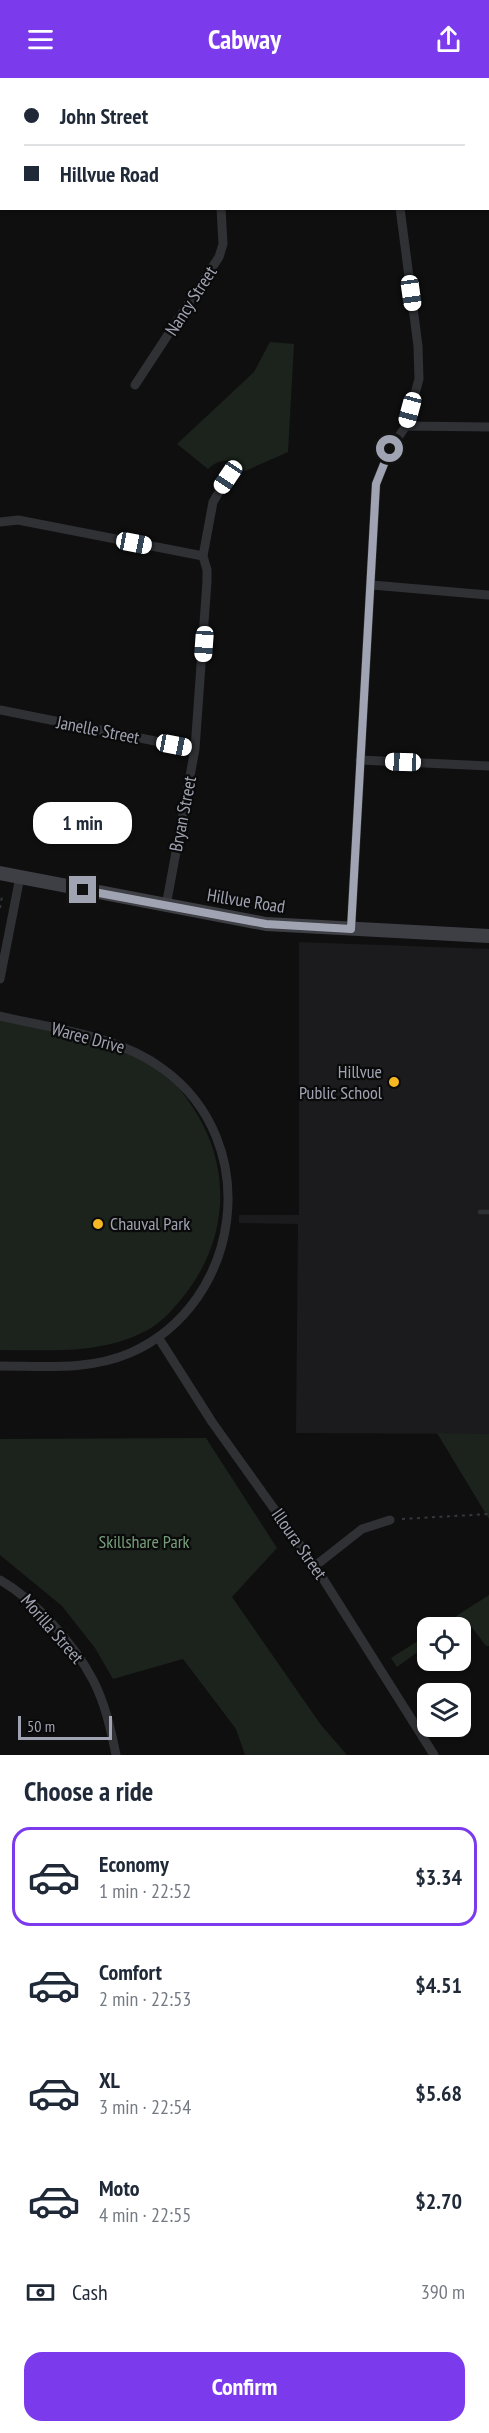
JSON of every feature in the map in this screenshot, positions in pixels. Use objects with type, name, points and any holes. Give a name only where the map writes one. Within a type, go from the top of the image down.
[{"type":"street","name":"Nancy Street","points":[[135,385],[219,256],[223,244],[221,210]]},
{"type":"street","points":[[351,929],[376,484],[390,449],[406,426],[418,379],[419,364],[400,210]]},
{"type":"street","points":[[406,426],[489,427]]},
{"type":"street","name":"Bryan Street","points":[[166,906],[195,749],[207,581],[203,556],[213,502],[228,477]]},
{"type":"street","points":[[0,522],[18,520],[203,556]]},
{"type":"street","points":[[372,585],[488,595]]},
{"type":"street","name":"Janelle Street","points":[[0,710],[195,749]]},
{"type":"street","points":[[360,760],[489,766]]},
{"type":"street","name":"Hillvue Road","points":[[0,873],[266,924],[489,936]]},
{"type":"street","points":[[0,979],[20,877]]},
{"type":"street","name":"Waree Drive","points":[[0,1016],[110,1042],[134,1051],[162,1068],[183,1086],[199,1105],[212,1127],[226,1173],[229,1194],[225,1235],[220,1253],[196,1298],[158,1337],[131,1352],[104,1362],[78,1366],[0,1366]]},
{"type":"street","name":"Illoura Street","points":[[158,1337],[212,1422],[315,1566],[434,1755]]},
{"type":"street","points":[[315,1566],[362,1529],[390,1520]]},
{"type":"street","name":"Morilla Street","points":[[0,1580],[19,1590],[72,1648],[93,1681],[110,1724],[116,1755]]},
{"type":"lane","points":[[480,1212],[489,1212]]},
{"type":"path","points":[[0,908],[2,896]]},
{"type":"path","points":[[390,1520],[489,1514]]},
{"type":"shaded area","name":"Hillvue Public School","points":[[299,942],[489,949],[489,1434],[296,1433],[298,1224],[239,1223],[239,1215],[299,1215]]},
{"type":"green space","points":[[270,342],[294,344],[288,452],[245,471],[237,463],[227,460],[208,469],[177,444],[254,372]]},
{"type":"green space","name":"Chauval Park","points":[[0,1018],[119,1048],[157,1067],[176,1084],[183,1094],[202,1123],[213,1148],[219,1173],[220,1199],[217,1224],[210,1249],[199,1274],[176,1305],[151,1328],[133,1337],[97,1347],[78,1349],[0,1350]]},
{"type":"green space","points":[[437,1433],[489,1434],[489,1519]]},
{"type":"green space","name":"Skillshare Park","points":[[206,1438],[277,1548],[232,1597],[321,1725],[347,1755],[245,1755],[236,1729],[183,1659],[113,1679],[95,1648],[62,1606],[0,1555],[0,1439]]},
{"type":"green space","points":[[489,1595],[489,1646],[486,1646],[471,1626],[471,1617],[455,1617]]},
{"type":"green space","points":[[417,1641],[417,1652],[397,1667],[391,1658]]},
{"type":"place","name":"Hillvue Public School","points":[[394,1082]]},
{"type":"place","name":"Chauval Park","points":[[98,1224]]},
{"type":"route","points":[[83,890],[266,924],[351,929],[376,484],[390,449]]}]
